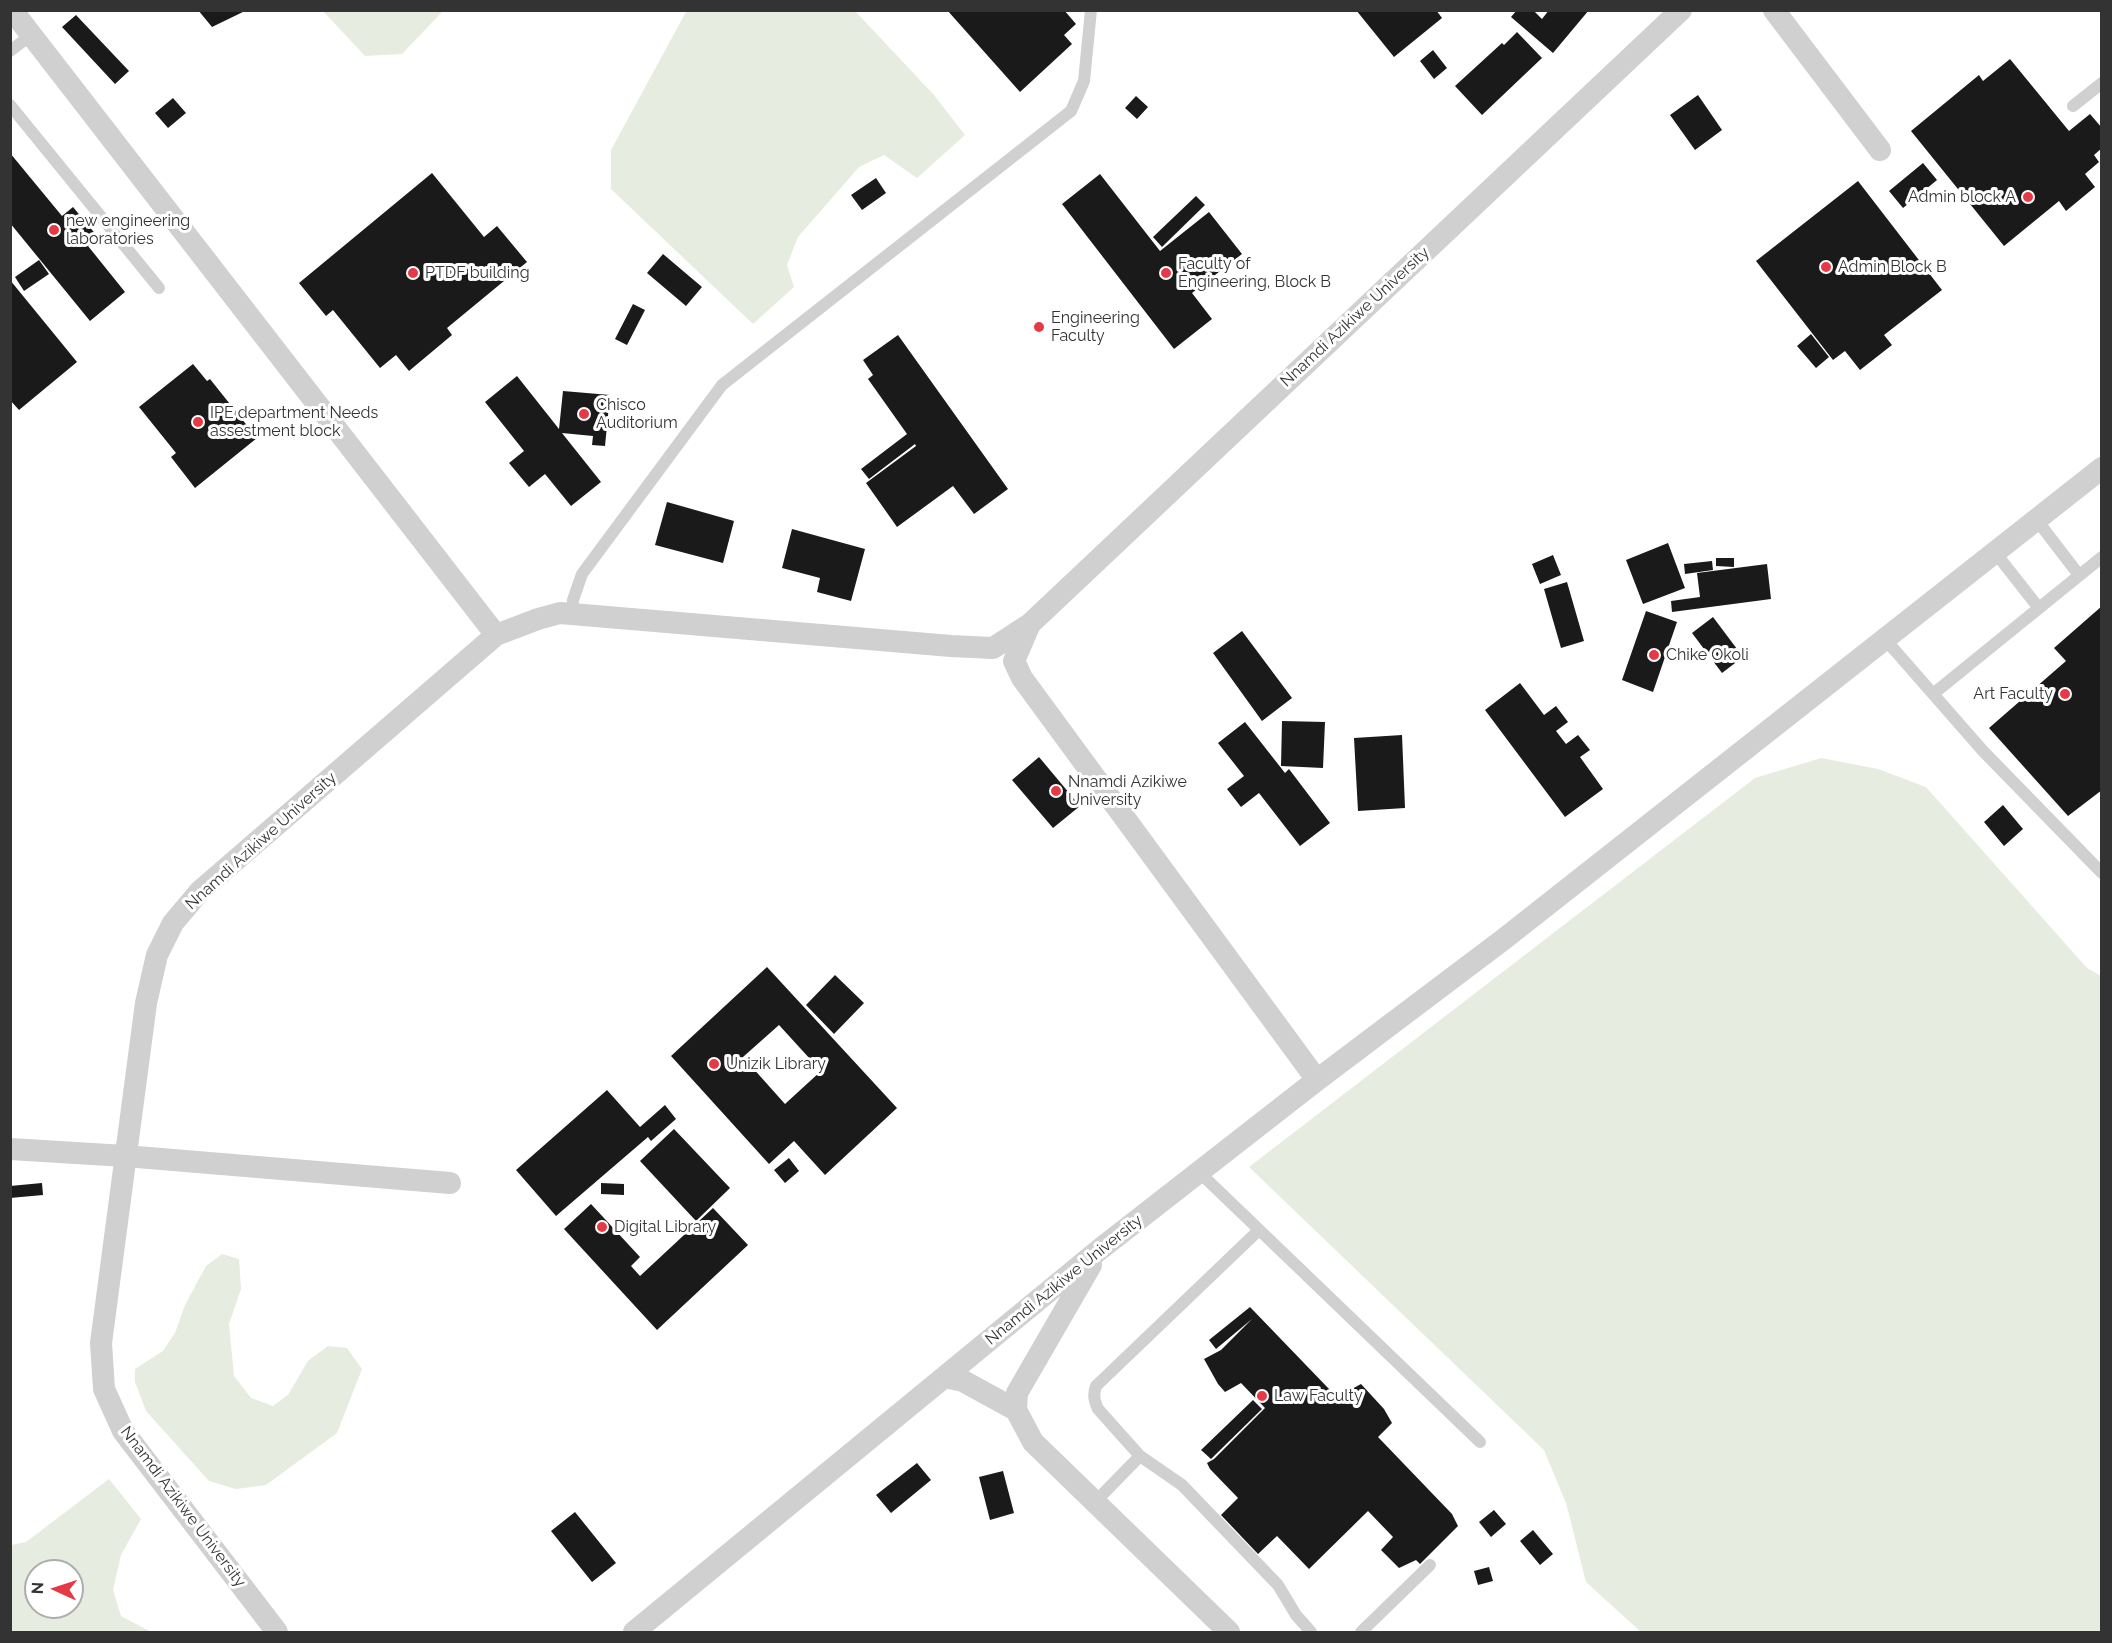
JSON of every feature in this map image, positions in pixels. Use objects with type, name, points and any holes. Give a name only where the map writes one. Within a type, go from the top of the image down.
[{"type":"street","points":[[12,10],[496,635]]},
{"type":"street","name":"Nnamdi Azikiwe University","points":[[277,1632],[123,1431],[104,1389],[101,1343],[146,1003],[157,956],[173,923],[200,891],[496,635],[538,619],[560,613],[993,648],[1030,624],[1681,10]]},
{"type":"street","points":[[1774,10],[1880,150]]},
{"type":"street","name":"Nnamdi Azikiwe University","points":[[634,1632],[1100,1250],[1317,1080],[1504,939],[2102,468]]},
{"type":"street","name":"Nnamdi Azikiwe University","points":[[1014,661],[1030,624]]},
{"type":"street","points":[[993,648],[1014,661],[1039,704],[1317,1080]]},
{"type":"street","points":[[10,1149],[125,1156],[450,1183]]},
{"type":"street","points":[[1016,1410],[1017,1393],[1100,1250]]},
{"type":"street","points":[[945,1377],[963,1381],[1016,1410],[1034,1442],[1229,1632]]},
{"type":"lane","points":[[572,614],[573,600],[582,574],[722,385],[1071,111],[1084,81],[1091,10]]},
{"type":"lane","points":[[10,51],[31,35]]},
{"type":"lane","points":[[2073,106],[2102,83]]},
{"type":"lane","points":[[10,105],[159,288]]},
{"type":"lane","points":[[2036,519],[2079,574]]},
{"type":"lane","points":[[1994,551],[2038,607]]},
{"type":"lane","points":[[1933,694],[2102,557]]},
{"type":"lane","points":[[1884,638],[1983,751],[2102,873]]},
{"type":"lane","points":[[1199,1172],[1480,1442]]},
{"type":"lane","points":[[1259,1230],[1096,1386],[1094,1393],[1098,1408],[1140,1456],[1190,1493],[1278,1585],[1306,1631]]},
{"type":"lane","points":[[1095,1502],[1140,1456]]},
{"type":"lane","points":[[1361,1632],[1430,1565]]},
{"type":"shaded area","points":[[687,10],[855,11],[934,95],[965,135],[917,178],[884,155],[859,167],[798,237],[787,265],[794,287],[753,324],[611,189],[611,150]]},
{"type":"shaded area","points":[[323,11],[443,11],[402,54],[365,56]]},
{"type":"shaded area","points":[[1821,758],[1878,769],[1926,787],[2087,968],[2101,976],[2101,1632],[1641,1632],[1586,1582],[1566,1503],[1544,1450],[1249,1167],[1755,778]]},
{"type":"shaded area","points":[[222,1254],[239,1259],[241,1289],[229,1324],[234,1376],[251,1398],[273,1406],[288,1395],[308,1361],[328,1346],[347,1348],[362,1369],[337,1433],[266,1485],[236,1489],[209,1481],[146,1411],[135,1382],[135,1369],[163,1351],[175,1333],[185,1305],[206,1266]]},
{"type":"shaded area","points":[[109,1479],[141,1519],[121,1555],[113,1590],[121,1616],[151,1632],[11,1632],[11,1545],[26,1542]]},
{"type":"building","points":[[198,10],[247,10],[212,27]]},
{"type":"building","points":[[947,10],[1064,10],[1076,24],[1064,35],[1072,44],[1020,92]]},
{"type":"building","points":[[1356,10],[1436,10],[1442,18],[1394,57]]},
{"type":"building","points":[[1517,10],[1533,10],[1542,19],[1549,10],[1589,10],[1553,53],[1511,17]]},
{"type":"building","points":[[76,15],[129,71],[115,84],[62,27]]},
{"type":"building","points":[[1517,32],[1542,58],[1482,115],[1455,86]]},
{"type":"building","points":[[1433,50],[1447,68],[1434,79],[1420,61]]},
{"type":"building","points":[[2010,59],[2069,131],[2090,114],[2102,128],[2102,148],[2094,155],[2099,162],[2085,174],[2095,187],[2066,211],[2059,201],[2004,246],[1911,131],[1979,75],[1983,81]]},
{"type":"building","points":[[1698,95],[1722,130],[1695,150],[1670,115]]},
{"type":"building","points":[[1136,96],[1148,107],[1137,119],[1125,108]]},
{"type":"building","points":[[173,98],[186,113],[168,128],[155,113]]},
{"type":"building","name":"new engineering laboratories","points":[[10,153],[62,216],[73,207],[98,237],[88,246],[125,292],[90,321],[10,223]]},
{"type":"building","points":[[1923,163],[1937,180],[1903,208],[1889,191]]},
{"type":"building","name":"PTDF building","points":[[432,173],[484,237],[497,226],[527,262],[447,328],[452,335],[409,371],[396,355],[380,368],[333,310],[326,316],[299,283]]},
{"type":"building","name":"Faculty of Engineering, Block B","points":[[1100,174],[1160,251],[1209,212],[1242,254],[1192,293],[1212,319],[1174,349],[1062,204]]},
{"type":"building","points":[[876,178],[886,193],[862,210],[851,195]]},
{"type":"building","points":[[1858,181],[1942,290],[1884,335],[1892,345],[1860,370],[1845,351],[1833,360],[1756,261]]},
{"type":"building","points":[[1196,196],[1205,205],[1162,247],[1153,237]]},
{"type":"building","points":[[663,254],[702,287],[686,306],[647,273]]},
{"type":"building","points":[[39,260],[49,274],[24,291],[15,277]]},
{"type":"building","points":[[10,280],[77,362],[19,410],[10,400]]},
{"type":"building","points":[[633,304],[645,310],[627,345],[615,339]]},
{"type":"building","points":[[1811,334],[1829,357],[1816,368],[1797,346]]},
{"type":"building","points":[[898,335],[1008,489],[974,514],[953,486],[897,527],[866,483],[916,446],[915,444],[869,479],[861,469],[907,434],[868,379],[873,375],[863,360]]},
{"type":"building","name":"IPE department Needs assestment block","points":[[193,364],[207,381],[210,379],[257,438],[195,488],[171,457],[176,453],[139,407]]},
{"type":"building","points":[[517,376],[559,429],[563,391],[610,395],[605,446],[592,445],[593,436],[562,433],[601,482],[571,506],[545,474],[529,487],[509,463],[524,451],[485,402]]},
{"type":"building","points":[[667,502],[734,521],[723,563],[655,545]]},
{"type":"building","points":[[792,529],[865,549],[851,601],[817,592],[820,578],[782,568]]},
{"type":"building","points":[[1668,543],[1685,588],[1643,604],[1626,560]]},
{"type":"building","points":[[1553,555],[1561,575],[1540,584],[1532,564]]},
{"type":"building","points":[[1716,558],[1734,558],[1734,567],[1716,566]]},
{"type":"building","points":[[1712,561],[1713,570],[1685,574],[1684,564]]},
{"type":"building","points":[[1767,564],[1771,599],[1672,612],[1671,601],[1700,597],[1697,573]]},
{"type":"building","points":[[1567,582],[1584,641],[1561,648],[1544,589]]},
{"type":"building","name":"Art Faculty","points":[[2102,606],[2102,790],[2068,816],[1989,728],[2066,661],[2054,648]]},
{"type":"building","points":[[1646,611],[1677,622],[1653,692],[1622,680]]},
{"type":"building","points":[[1713,617],[1743,657],[1722,673],[1692,633]]},
{"type":"building","points":[[1242,631],[1292,698],[1262,721],[1213,653]]},
{"type":"building","points":[[1520,683],[1544,715],[1556,706],[1568,722],[1556,731],[1566,744],[1578,735],[1590,750],[1580,757],[1603,789],[1565,817],[1485,710]]},
{"type":"building","points":[[1282,721],[1325,722],[1323,768],[1281,766]]},
{"type":"building","points":[[1245,722],[1285,773],[1289,769],[1330,823],[1300,846],[1259,793],[1241,807],[1227,789],[1244,776],[1218,743]]},
{"type":"building","points":[[1402,735],[1405,808],[1358,811],[1354,738]]},
{"type":"building","points":[[1039,757],[1080,806],[1053,828],[1012,780]]},
{"type":"building","points":[[2003,805],[2023,829],[2004,846],[1984,822]]},
{"type":"building","name":"Unizik Library","points":[[767,967],[897,1108],[825,1175],[794,1141],[769,1164],[671,1056]],"holes":[[[779,1025],[821,1071],[785,1104],[743,1057]]]},
{"type":"building","points":[[835,975],[864,1003],[834,1034],[806,1005]]},
{"type":"building","points":[[607,1090],[640,1127],[665,1105],[676,1119],[651,1141],[648,1137],[556,1216],[516,1170]]},
{"type":"building","points":[[674,1129],[730,1188],[696,1221],[640,1161]]},
{"type":"building","points":[[789,1158],[799,1171],[785,1183],[774,1170]]},
{"type":"building","points":[[42,1183],[43,1195],[10,1198],[10,1186]]},
{"type":"building","points":[[601,1183],[624,1184],[624,1195],[601,1194]]},
{"type":"building","points":[[591,1204],[640,1257],[631,1266],[640,1276],[713,1208],[748,1245],[657,1330],[564,1229]]},
{"type":"building","points":[[1250,1307],[1330,1390],[1337,1403],[1350,1390],[1361,1384],[1384,1409],[1392,1423],[1378,1437],[1452,1514],[1458,1526],[1420,1564],[1416,1560],[1399,1568],[1381,1550],[1393,1537],[1368,1511],[1309,1569],[1277,1536],[1258,1554],[1221,1515],[1238,1498],[1207,1463],[1214,1459],[1265,1408],[1241,1383],[1225,1392],[1204,1359],[1221,1350],[1252,1319],[1216,1349],[1209,1340]]},
{"type":"building","points":[[1253,1400],[1262,1409],[1211,1459],[1201,1450]]},
{"type":"building","points":[[917,1463],[931,1480],[891,1513],[876,1495]]},
{"type":"building","points":[[1003,1471],[1014,1513],[990,1520],[979,1477]]},
{"type":"building","points":[[1494,1510],[1506,1524],[1491,1537],[1479,1522]]},
{"type":"building","points":[[575,1512],[616,1563],[592,1582],[551,1531]]},
{"type":"building","points":[[1533,1530],[1553,1554],[1540,1565],[1520,1541]]},
{"type":"building","points":[[1489,1567],[1493,1581],[1478,1585],[1474,1571]]},
{"type":"place","name":"Admin block A","points":[[2028,197]]},
{"type":"place","name":"new engineering laboratories","points":[[54,230]]},
{"type":"place","name":"Admin Block B","points":[[1826,267]]},
{"type":"place","name":"PTDF building","points":[[413,273]]},
{"type":"place","name":"Faculty of Engineering, Block B","points":[[1166,273]]},
{"type":"place","name":"Engineering Faculty","points":[[1039,327]]},
{"type":"place","name":"Chisco Auditorium","points":[[584,414]]},
{"type":"place","name":"IPE department Needs assestment block","points":[[198,422]]},
{"type":"place","name":"Chike Okoli","points":[[1654,655]]},
{"type":"place","name":"Art Faculty","points":[[2065,694]]},
{"type":"place","name":"Nnamdi Azikiwe University","points":[[1056,791]]},
{"type":"place","name":"Unizik Library","points":[[714,1064]]},
{"type":"place","name":"Digital Library","points":[[602,1227]]},
{"type":"place","name":"Law Faculty","points":[[1262,1396]]}]
